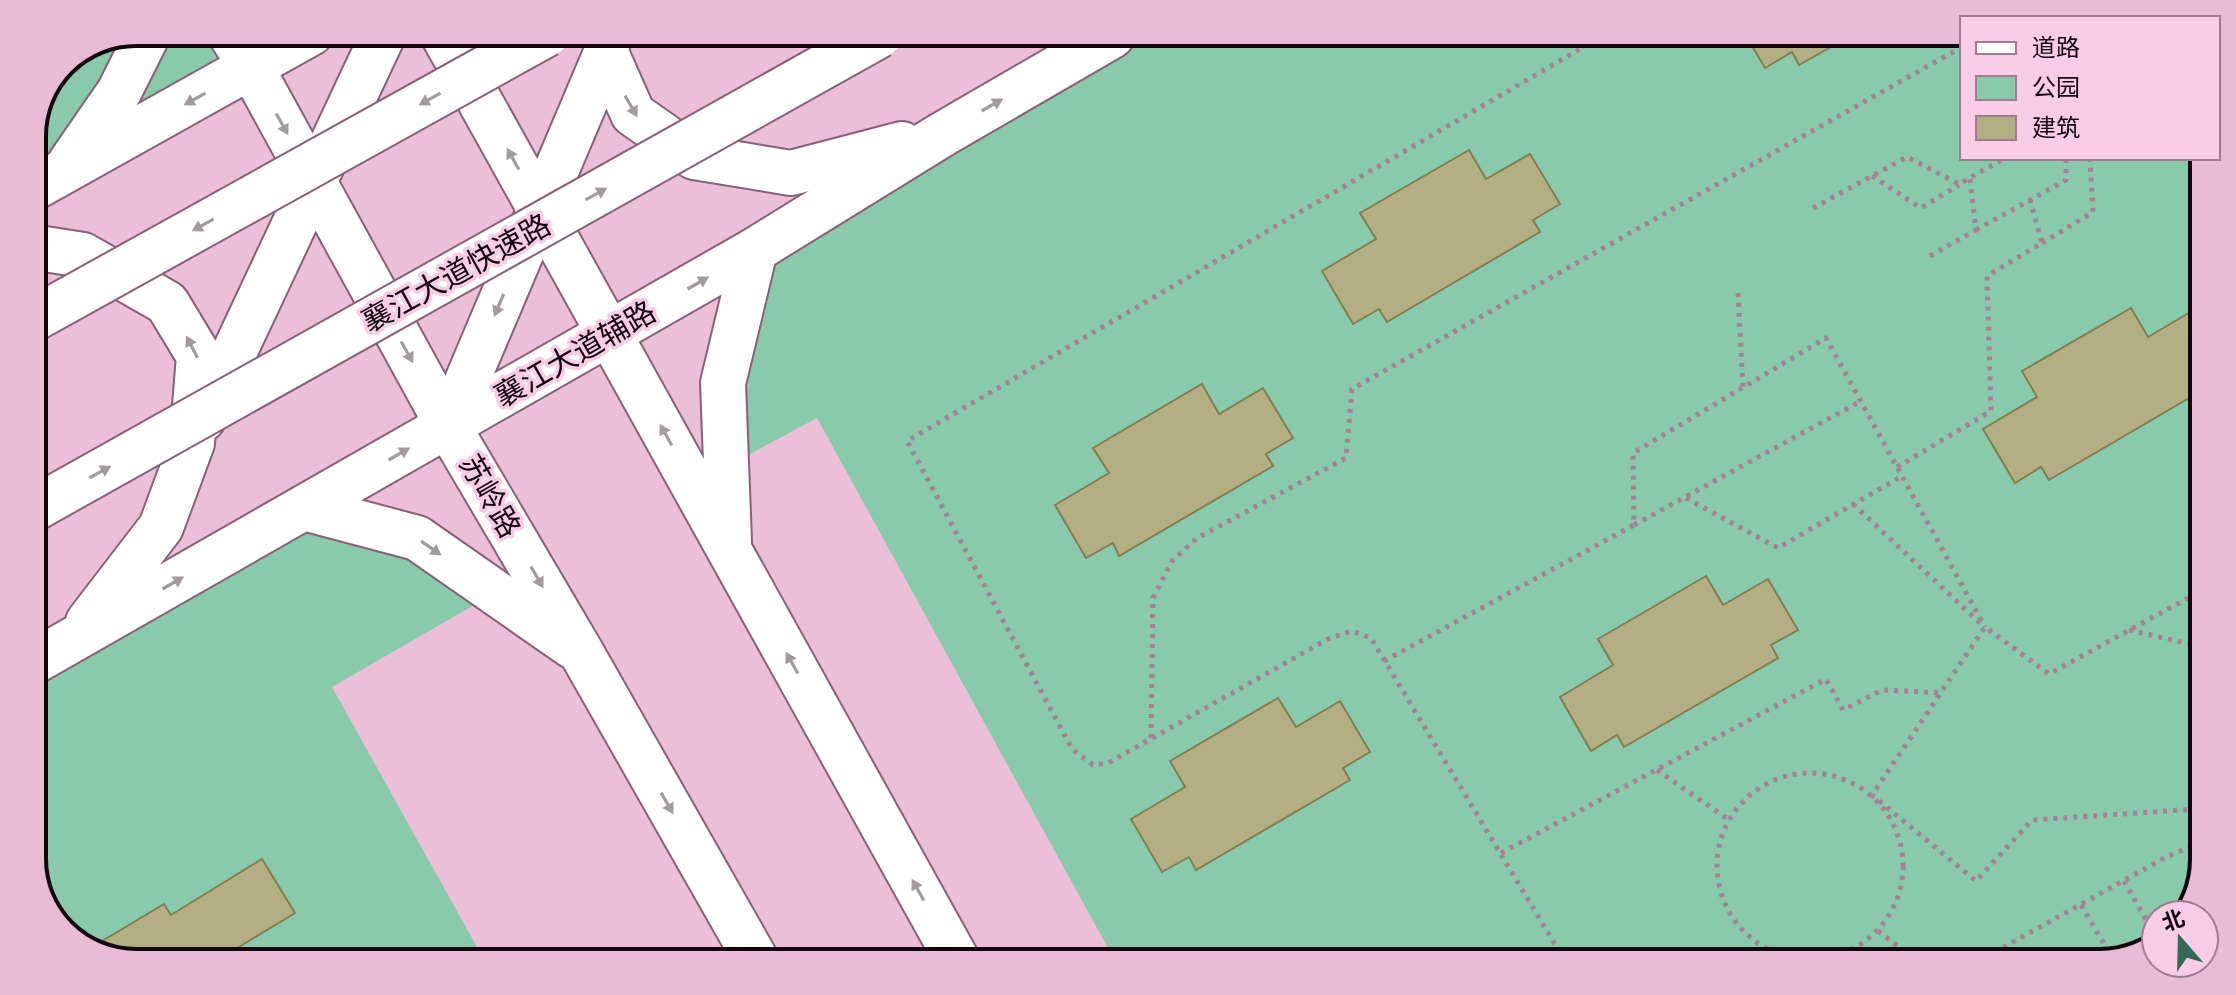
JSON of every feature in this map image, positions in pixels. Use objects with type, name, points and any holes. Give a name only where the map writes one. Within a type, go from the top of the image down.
[{"type":"main road","points":[[49,179],[119,92],[142,46]]},
{"type":"main road","points":[[75,640],[161,527],[192,443],[378,46]]},
{"type":"main road","points":[[449,46],[951,949]]},
{"type":"main road","points":[[46,312],[525,46]]},
{"type":"main road","points":[[448,426],[607,46]]},
{"type":"main road","points":[[609,46],[633,114],[694,157],[791,173],[943,134]]},
{"type":"main road","name":"襄江大道快速路","points":[[46,502],[860,46]]},
{"type":"main road","name":"襄江大道辅路","points":[[46,656],[611,334],[1095,46]]},
{"type":"main road","points":[[49,179],[240,50]]},
{"type":"main road","name":"苏岭路","points":[[240,50],[448,426],[750,949]]},
{"type":"main road","points":[[46,249],[83,255],[167,303],[199,356],[192,443]]},
{"type":"main road","points":[[729,551],[723,383],[755,250]]},
{"type":"main road","points":[[304,508],[417,538],[581,652]]},
{"type":"path","points":[[1558,949],[1371,638],[1352,631],[1328,639],[1108,763],[1093,765],[1072,749],[907,441],[1585,46]]},
{"type":"path","points":[[1151,739],[1153,598],[1172,561],[1197,538],[1346,458],[1352,389],[1960,48]]},
{"type":"path","points":[[1813,208],[1907,157],[1959,184]]},
{"type":"path","points":[[1872,176],[1921,208],[2002,160]]},
{"type":"path","points":[[1930,256],[2066,180],[2066,160]]},
{"type":"path","points":[[1897,467],[1991,411],[1987,276],[2093,212],[2090,160]]},
{"type":"path","points":[[1970,179],[1976,230]]},
{"type":"path","points":[[2030,200],[2042,243]]},
{"type":"path","points":[[1738,293],[1743,388]]},
{"type":"path","points":[[1634,525],[1633,453],[1826,338],[1985,627]]},
{"type":"path","points":[[1384,661],[1861,401]]},
{"type":"path","points":[[1685,497],[1778,548],[1902,476]]},
{"type":"path","points":[[1853,504],[1985,627],[2049,674],[2190,598]]},
{"type":"path","points":[[1872,795],[1985,627]]},
{"type":"path","points":[[2128,630],[2190,644]]},
{"type":"path","points":[[1501,853],[1826,679],[1843,710],[1882,690],[1942,693]]},
{"type":"path","points":[[1657,770],[1729,820]]},
{"type":"path","points":[[1766,949],[1742,931],[1724,904],[1716,874],[1719,842],[1732,813],[1754,791],[1783,776],[1814,772],[1845,779],[1872,795],[1976,881],[2032,820],[2190,809]]},
{"type":"path","points":[[1854,949],[1878,931],[1895,906],[1903,877],[1902,847],[1891,819],[1872,795]]},
{"type":"path","points":[[2001,949],[2168,856],[2190,847]]},
{"type":"path","points":[[2124,881],[2140,909]]},
{"type":"path","points":[[2081,905],[2107,948]]},
{"type":"path","points":[[1878,931],[1902,949]]},
{"type":"green space","points":[[136,46],[286,46],[46,181],[49,113],[65,81],[86,61],[102,53]]},
{"type":"green space","points":[[1095,46],[1960,46],[1960,160],[2190,160],[2188,876],[2180,899],[2140,899],[2140,939],[2123,946],[2100,949],[1109,949],[817,418],[726,467],[755,250]]},
{"type":"green space","points":[[304,508],[495,593],[332,687],[478,949],[136,949],[119,947],[91,937],[61,909],[51,888],[46,865],[46,655]]},
{"type":"building","points":[[1752,46],[1833,46],[1799,65],[1792,52],[1765,68]]},
{"type":"building","points":[[1469,150],[1486,179],[1530,154],[1560,204],[1533,220],[1540,232],[1387,322],[1379,309],[1353,324],[1322,271],[1376,239],[1360,213]]},
{"type":"building","points":[[2131,308],[2148,337],[2190,312],[2190,397],[2049,480],[2041,467],[2015,483],[1983,429],[2037,397],[2022,371]]},
{"type":"building","points":[[1202,384],[1219,414],[1263,388],[1293,438],[1266,454],[1273,466],[1119,556],[1113,543],[1086,558],[1055,505],[1109,473],[1093,448]]},
{"type":"building","points":[[1706,576],[1723,605],[1768,579],[1798,630],[1771,645],[1778,658],[1624,747],[1617,735],[1591,751],[1560,697],[1613,665],[1598,639]]},
{"type":"building","points":[[1278,698],[1296,727],[1340,701],[1370,752],[1343,768],[1350,780],[1196,870],[1189,857],[1162,872],[1131,819],[1185,787],[1170,761]]},
{"type":"building","points":[[262,859],[295,913],[236,949],[136,949],[101,942],[164,904],[171,915]]}]
